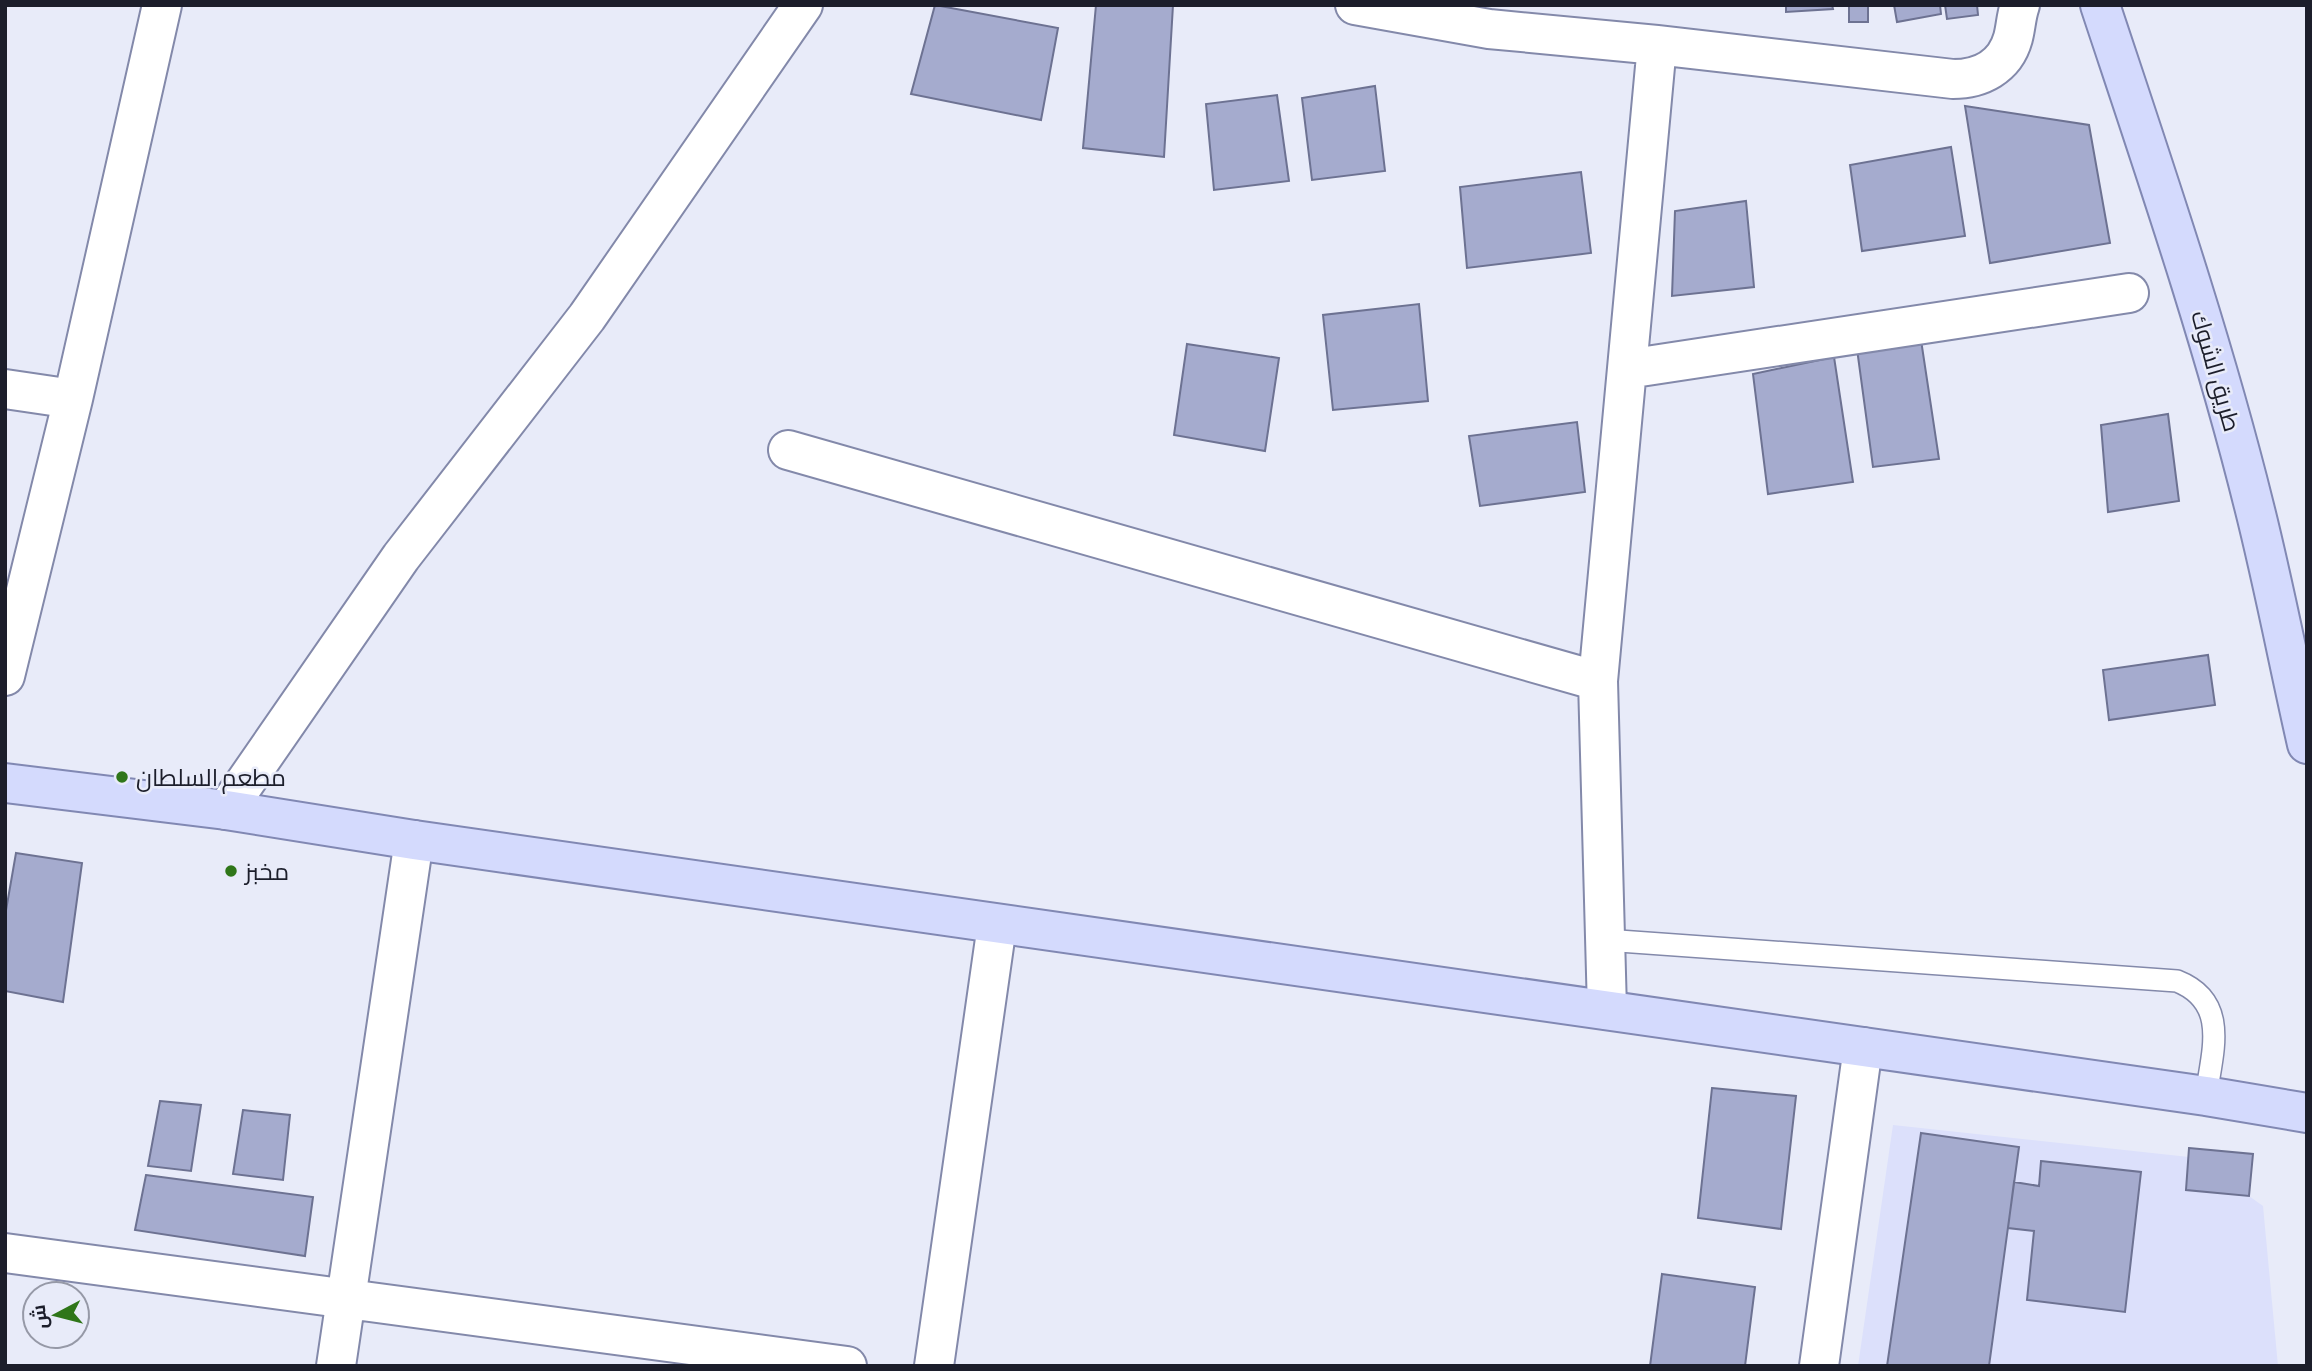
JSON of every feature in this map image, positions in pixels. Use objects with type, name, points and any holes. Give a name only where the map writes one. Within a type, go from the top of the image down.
[{"type":"main road","name":"طريق الشوك","points":[[2100,5],[2223,391],[2254,505],[2307,744]]},
{"type":"main road","points":[[5,783],[226,810],[997,925],[1607,1010],[2206,1096],[2307,1113]]},
{"type":"street","points":[[5,676],[73,399],[162,5]]},
{"type":"street","points":[[226,810],[401,557],[587,317],[803,5]]},
{"type":"street","points":[[1355,5],[1489,17],[1657,45],[1966,79],[1980,76],[2002,60],[2010,48],[2020,5]]},
{"type":"street","points":[[1607,1010],[1598,681],[1657,45]]},
{"type":"street","points":[[1627,369],[2129,293]]},
{"type":"street","points":[[5,389],[73,399]]},
{"type":"street","points":[[788,450],[1598,681]]},
{"type":"street","points":[[336,1366],[414,840]]},
{"type":"street","points":[[934,1366],[997,925]]},
{"type":"street","points":[[1819,1366],[1863,1047]]},
{"type":"street","points":[[5,1253],[846,1366]]},
{"type":"lane","points":[[1605,940],[2177,981],[2187,985],[2204,1000],[2214,1021],[2206,1096]]},
{"type":"shaded area","points":[[1893,1125],[2189,1157],[2186,1190],[2249,1196],[2263,1206],[2278,1366],[1858,1366]]},
{"type":"building","points":[[935,5],[1058,28],[1041,120],[911,94]]},
{"type":"building","points":[[1096,5],[1173,5],[1164,157],[1083,148]]},
{"type":"building","points":[[1786,5],[1832,5],[1833,9],[1786,12]]},
{"type":"building","points":[[1849,5],[1868,5],[1868,22],[1849,22]]},
{"type":"building","points":[[1894,5],[1940,5],[1941,14],[1897,22]]},
{"type":"building","points":[[1945,5],[1977,5],[1978,15],[1947,19]]},
{"type":"building","points":[[1375,86],[1385,171],[1312,180],[1302,98]]},
{"type":"building","points":[[1277,95],[1289,181],[1214,190],[1206,104]]},
{"type":"building","points":[[1965,106],[2089,125],[2110,243],[1990,263]]},
{"type":"building","points":[[1951,147],[1965,236],[1862,251],[1850,165]]},
{"type":"building","points":[[1581,172],[1591,253],[1467,268],[1460,187]]},
{"type":"building","points":[[1746,201],[1754,287],[1672,296],[1675,211]]},
{"type":"building","points":[[1419,304],[1428,401],[1333,410],[1323,315]]},
{"type":"building","points":[[1921,340],[1939,459],[1873,467],[1857,349]]},
{"type":"building","points":[[1187,344],[1279,358],[1265,451],[1174,435]]},
{"type":"building","points":[[1834,357],[1853,482],[1768,494],[1753,374]]},
{"type":"building","points":[[2168,414],[2179,501],[2108,512],[2101,425]]},
{"type":"building","points":[[1577,422],[1585,492],[1480,506],[1469,436]]},
{"type":"building","points":[[2208,655],[2215,705],[2109,720],[2103,670]]},
{"type":"building","points":[[16,853],[82,863],[63,1002],[5,991],[5,916]]},
{"type":"building","points":[[1712,1088],[1796,1096],[1781,1229],[1698,1218]]},
{"type":"building","points":[[160,1101],[201,1105],[191,1171],[148,1166]]},
{"type":"building","points":[[243,1110],[290,1115],[283,1180],[233,1174]]},
{"type":"building","points":[[1921,1133],[2019,1147],[1989,1366],[1887,1366]]},
{"type":"building","points":[[2189,1148],[2253,1154],[2249,1196],[2186,1190]]},
{"type":"building","points":[[2041,1161],[2141,1172],[2125,1312],[2027,1300],[2034,1231],[2008,1228],[2014,1182],[2039,1186]]},
{"type":"building","points":[[146,1175],[313,1197],[305,1256],[135,1230]]},
{"type":"building","points":[[1662,1274],[1755,1287],[1745,1366],[1650,1366]]},
{"type":"place","name":"مطعم السلطان","points":[[122,777]]},
{"type":"place","name":"مخبز","points":[[231,871]]}]
